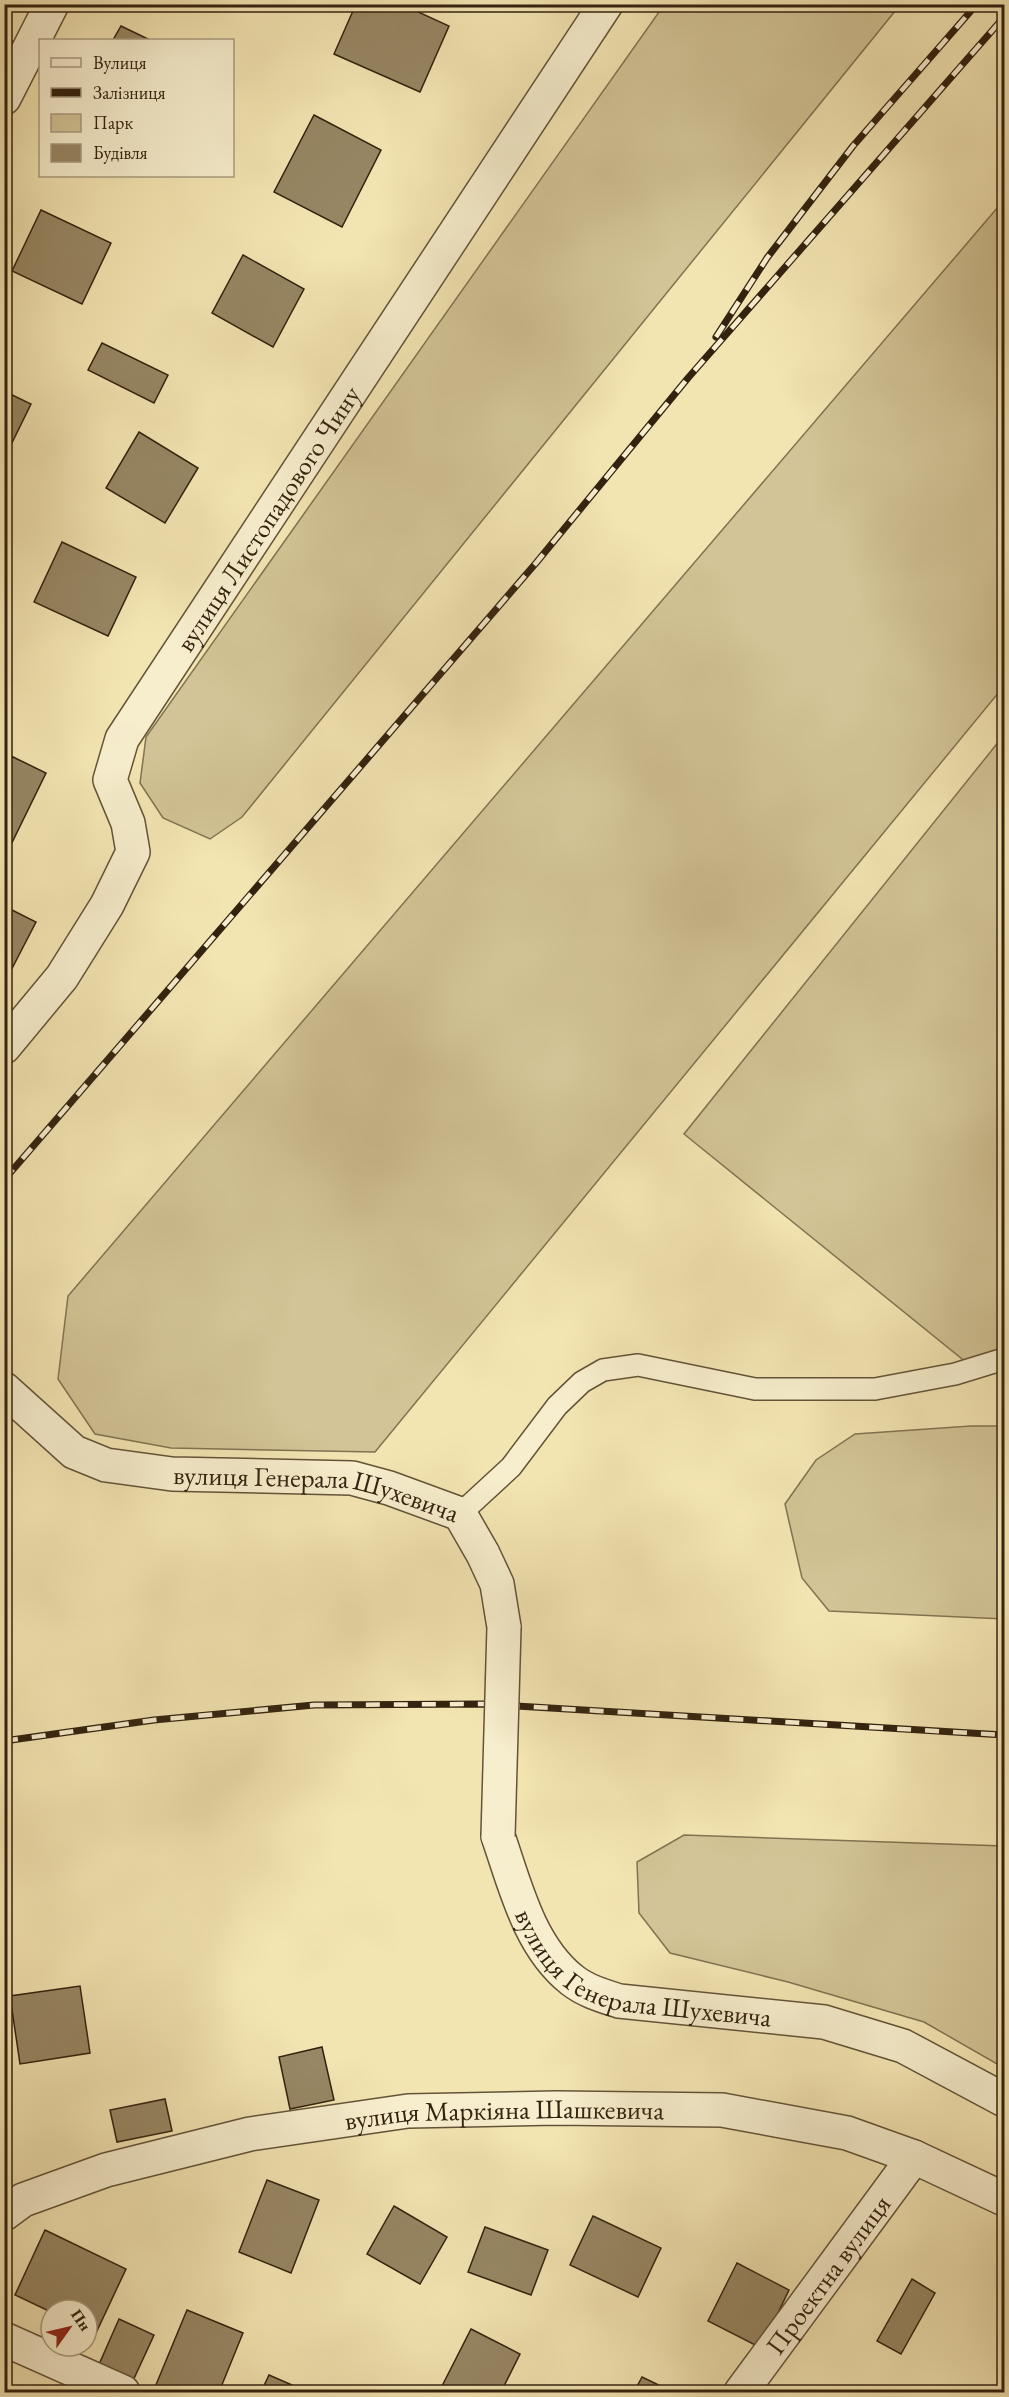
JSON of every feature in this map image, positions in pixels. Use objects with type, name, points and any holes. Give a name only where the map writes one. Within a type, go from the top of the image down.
[{"type":"street","points":[[4,98],[52,4]]},
{"type":"street","name":"вулиця Листопадового Чину","points":[[4,1047],[62,977],[107,905],[133,852],[128,823],[111,780],[122,739],[606,4]]},
{"type":"street","name":"вулиця Генерала Шухевича","points":[[4,1389],[74,1452],[106,1465],[172,1474],[352,1479],[389,1488],[459,1514],[483,1554],[497,1584],[504,1627],[498,1836],[524,1911],[548,1954],[572,1980],[596,1994],[619,2001],[824,2022],[903,2046],[1005,2100]]},
{"type":"street","name":"вулиця Маркіяна Шашкевича","points":[[4,2214],[23,2200],[106,2170],[250,2134],[408,2111],[556,2108],[722,2110],[847,2133],[914,2157],[1005,2199]]},
{"type":"street","name":"Проектна вулиця","points":[[741,2392],[914,2157]]},
{"type":"street","points":[[4,2339],[123,2392]]},
{"type":"lane","points":[[459,1514],[511,1467],[557,1406],[582,1382],[603,1370],[638,1365],[754,1389],[875,1389],[955,1374],[1005,1359]]},
{"type":"green space","points":[[664,5],[900,5],[242,817],[210,839],[163,818],[140,783],[146,737]]},
{"type":"green space","points":[[1004,200],[1004,686],[375,1452],[171,1448],[95,1434],[58,1379],[68,1296]]},
{"type":"green space","points":[[1004,735],[1004,1373],[972,1367],[684,1134]]},
{"type":"green space","points":[[1004,1426],[1004,1619],[829,1611],[802,1578],[785,1504],[816,1460],[855,1434]]},
{"type":"green space","points":[[684,1835],[1004,1846],[1004,2068],[924,2022],[788,1982],[670,1953],[639,1913],[637,1862]]},
{"type":"building","points":[[356,4],[401,4],[449,26],[420,92],[334,54]]},
{"type":"building","points":[[121,26],[148,39],[114,39]]},
{"type":"building","points":[[4,38],[14,42],[4,62]]},
{"type":"building","points":[[314,115],[381,150],[342,227],[274,192]]},
{"type":"building","points":[[41,210],[111,243],[82,304],[12,271]]},
{"type":"building","points":[[243,255],[304,289],[273,347],[212,313]]},
{"type":"building","points":[[102,343],[168,375],[154,403],[88,370]]},
{"type":"building","points":[[4,391],[31,404],[6,455],[4,454]]},
{"type":"building","points":[[139,432],[198,468],[165,523],[106,488]]},
{"type":"building","points":[[62,542],[136,577],[108,636],[34,602]]},
{"type":"building","points":[[11,756],[46,773],[4,859],[4,768]]},
{"type":"building","points":[[4,906],[36,922],[4,984]]},
{"type":"building","points":[[80,1986],[90,2053],[20,2064],[10,1996]]},
{"type":"building","points":[[322,2047],[334,2100],[290,2109],[279,2057]]},
{"type":"building","points":[[165,2099],[172,2131],[117,2142],[110,2110]]},
{"type":"building","points":[[267,2180],[319,2200],[291,2273],[239,2252]]},
{"type":"building","points":[[394,2206],[447,2237],[420,2284],[367,2254]]},
{"type":"building","points":[[593,2216],[661,2248],[638,2297],[570,2265]]},
{"type":"building","points":[[485,2227],[548,2250],[531,2295],[468,2272]]},
{"type":"building","points":[[45,2230],[126,2269],[99,2327],[99,2298],[39,2298],[39,2306],[15,2295]]},
{"type":"building","points":[[737,2263],[789,2290],[761,2348],[708,2321]]},
{"type":"building","points":[[912,2279],[935,2293],[901,2354],[877,2341]]},
{"type":"building","points":[[187,2310],[243,2333],[219,2392],[153,2392]]},
{"type":"building","points":[[119,2319],[154,2335],[131,2385],[97,2369]]},
{"type":"building","points":[[471,2329],[520,2354],[501,2392],[439,2392]]},
{"type":"building","points":[[269,2375],[308,2392],[261,2392]]},
{"type":"building","points":[[642,2377],[673,2392],[634,2392]]},
{"type":"railway","points":[[716,337],[767,258],[853,146],[977,4]]},
{"type":"railway","points":[[4,1180],[536,563],[688,378],[1004,17]]},
{"type":"railway","points":[[4,1741],[154,1720],[314,1705],[483,1704],[1004,1735]]}]
